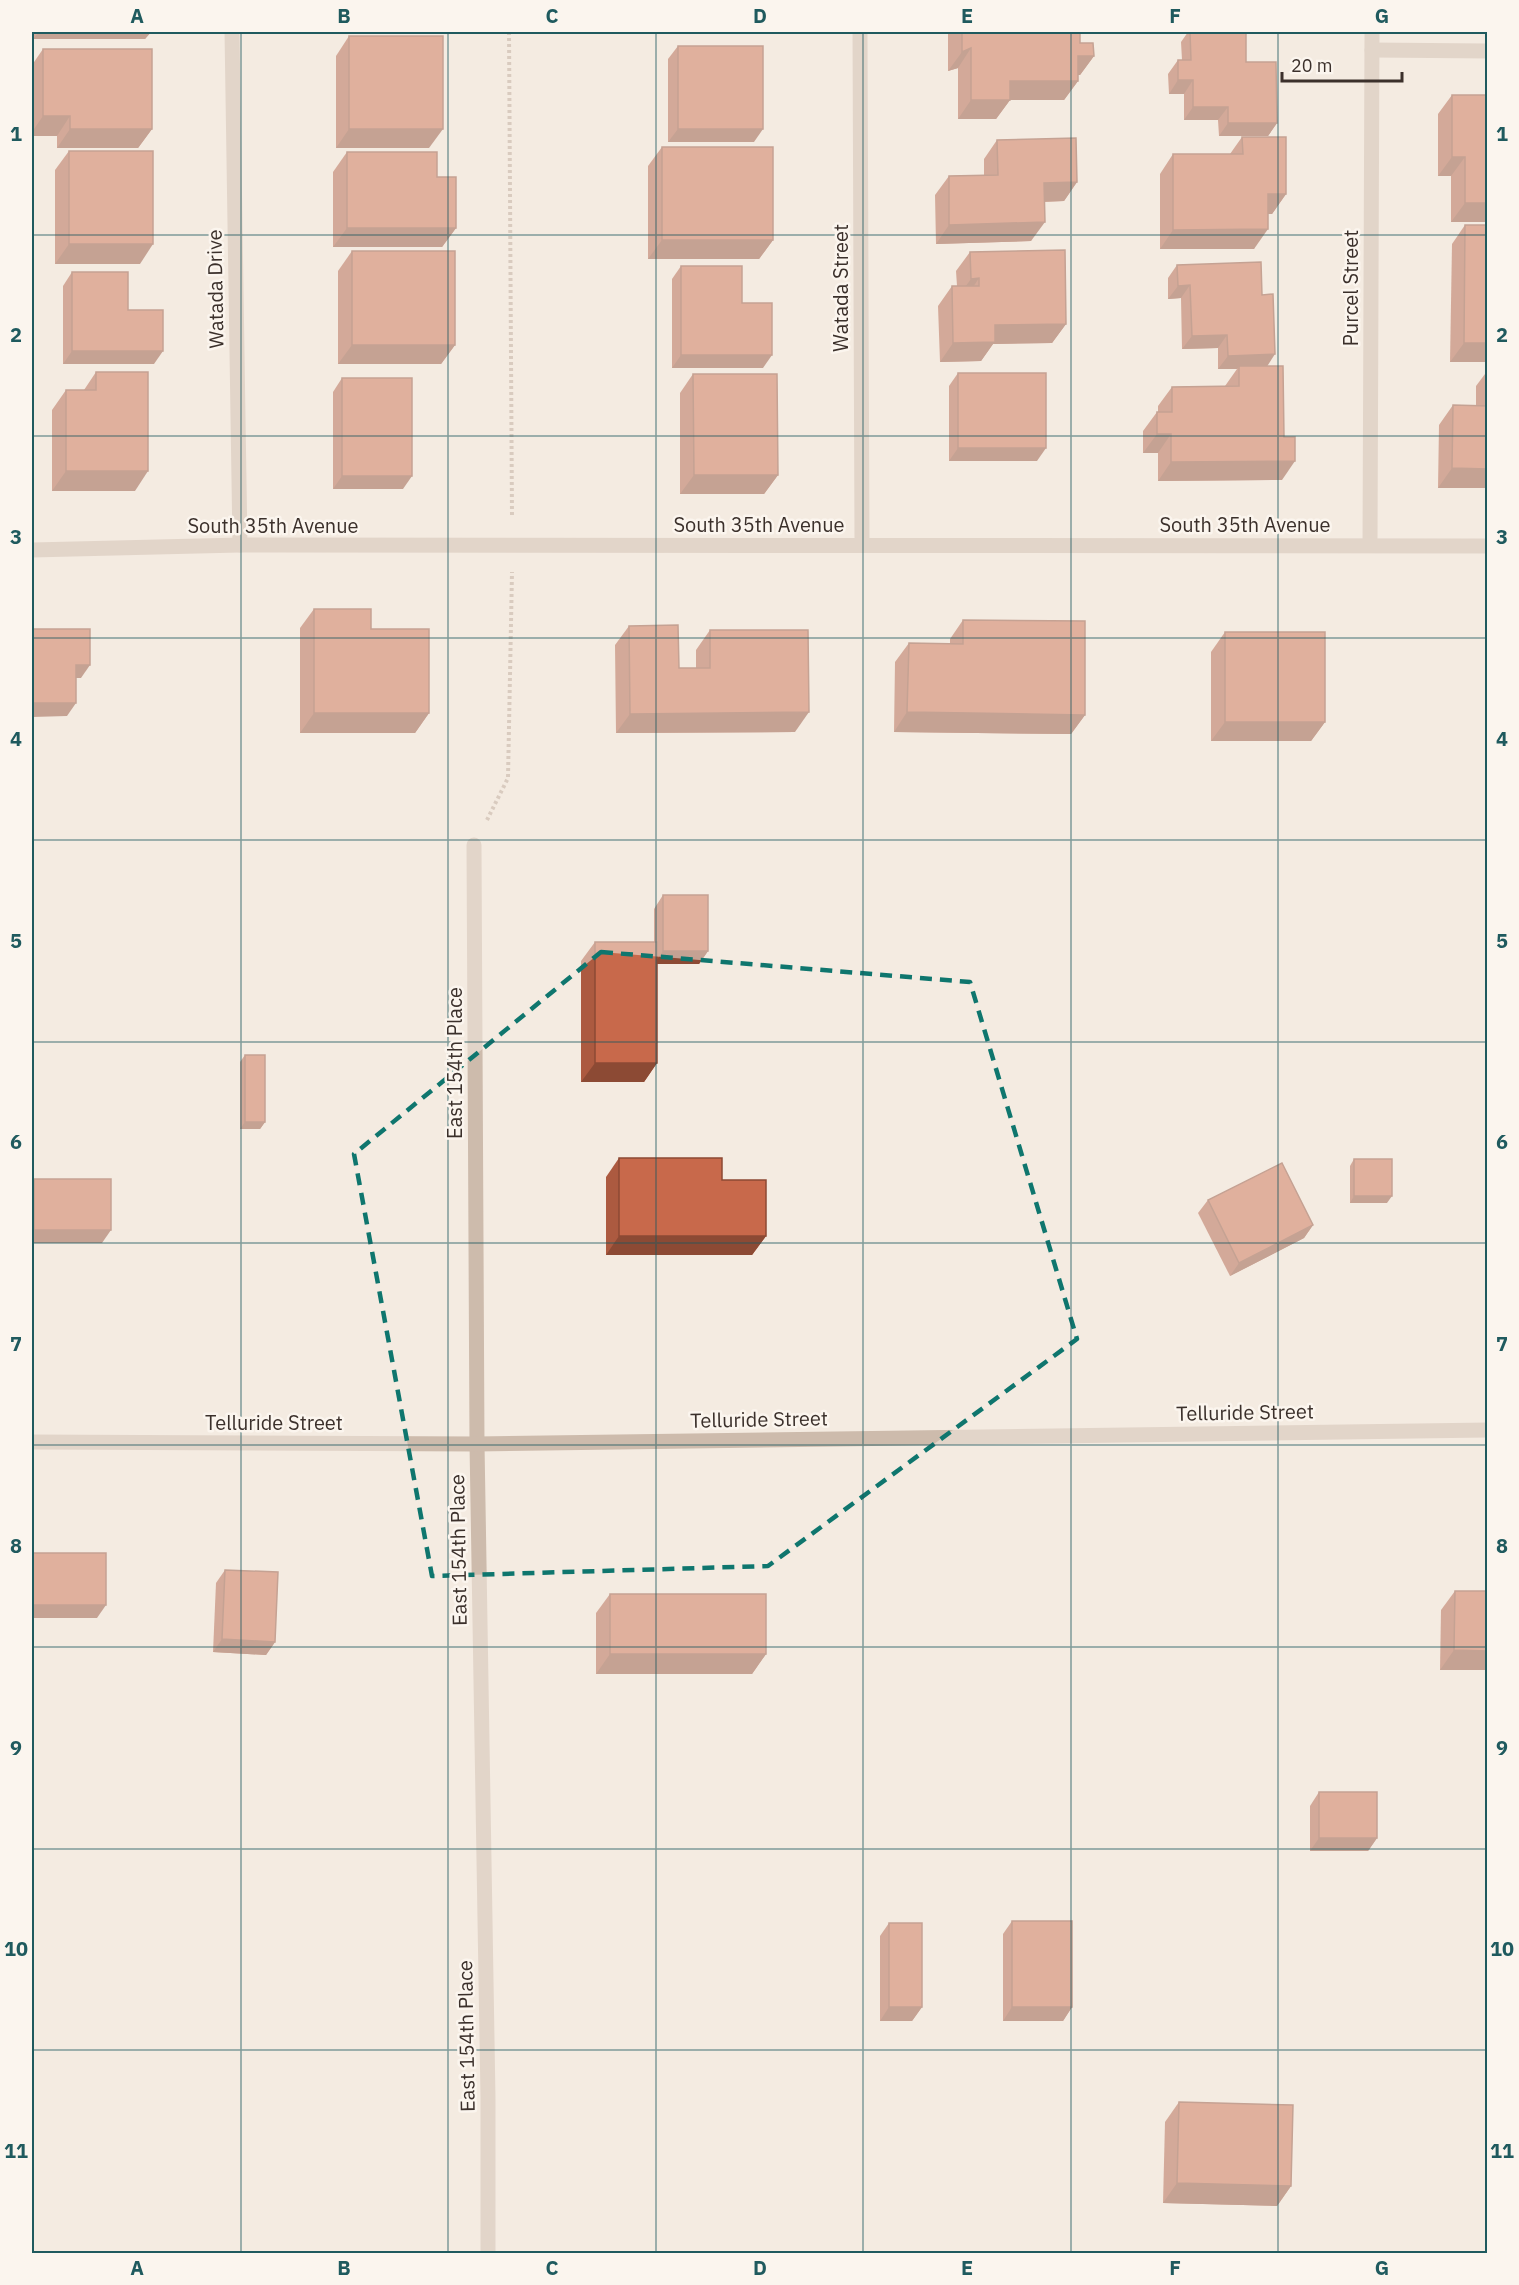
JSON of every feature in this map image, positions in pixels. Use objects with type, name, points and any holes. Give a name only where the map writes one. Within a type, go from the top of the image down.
[{"type":"street","name":"Watada Drive","points":[[232,32],[240,545]]},
{"type":"street","name":"Watada Street","points":[[860,32],[862,544]]},
{"type":"street","name":"Purcel Street","points":[[1370,545],[1372,32]]},
{"type":"street","points":[[1372,50],[1488,51]]},
{"type":"street","name":"South 35th Avenue","points":[[32,550],[240,545],[1488,546]]},
{"type":"street","name":"East 154th Place","points":[[474,845],[477,1444],[489,2097],[488,2253]]},
{"type":"street","name":"Telluride Street","points":[[32,1442],[477,1444],[1488,1430]]},
{"type":"path","points":[[474,845],[508,778],[513,545],[509,32]]},
{"type":"highlighted area","points":[[601,952],[970,982],[1077,1339],[768,1566],[432,1576],[354,1154]]},
{"type":"building","points":[[962,32],[1080,32],[1080,43],[1093,43],[1094,56],[1078,56],[1078,81],[1010,81],[1010,100],[971,100],[971,48],[962,52]]},
{"type":"building","points":[[1190,32],[1246,32],[1246,62],[1276,62],[1277,123],[1228,123],[1228,107],[1193,107],[1193,80],[1178,80],[1178,60],[1191,60]]},
{"type":"building","points":[[349,36],[443,36],[443,129],[349,129]]},
{"type":"building","points":[[678,46],[763,46],[763,129],[678,129]]},
{"type":"building","points":[[43,49],[152,49],[152,129],[70,129],[70,116],[43,116]]},
{"type":"building","points":[[1452,95],[1488,95],[1488,203],[1465,203],[1465,157],[1452,157]]},
{"type":"building","points":[[1242,137],[1286,137],[1286,194],[1268,194],[1268,229],[1173,230],[1173,154],[1243,154]]},
{"type":"building","points":[[1076,138],[1077,182],[1044,183],[1045,222],[949,225],[949,176],[998,175],[997,140]]},
{"type":"building","points":[[662,147],[773,147],[773,240],[662,240]]},
{"type":"building","points":[[69,151],[153,151],[153,244],[69,244]]},
{"type":"building","points":[[347,152],[437,152],[437,177],[456,177],[456,228],[347,228]]},
{"type":"building","points":[[1465,225],[1488,225],[1488,343],[1464,343]]},
{"type":"building","points":[[1065,250],[1066,324],[995,325],[995,342],[953,343],[952,286],[979,286],[979,278],[971,279],[970,252]]},
{"type":"building","points":[[352,251],[455,251],[455,345],[352,345]]},
{"type":"building","points":[[1261,262],[1262,295],[1273,294],[1275,354],[1228,356],[1227,335],[1192,336],[1190,285],[1178,286],[1177,265]]},
{"type":"building","points":[[681,266],[742,266],[742,303],[772,303],[772,355],[681,355]]},
{"type":"building","points":[[72,272],[128,272],[128,310],[163,310],[163,351],[72,351]]},
{"type":"building","points":[[1239,366],[1283,366],[1284,437],[1295,437],[1295,461],[1171,462],[1171,434],[1157,434],[1157,412],[1172,412],[1172,387],[1239,386]]},
{"type":"building","points":[[96,372],[148,372],[148,471],[66,471],[66,390],[96,390]]},
{"type":"building","points":[[958,373],[1046,373],[1046,448],[958,448]]},
{"type":"building","points":[[693,374],[777,374],[778,475],[694,475]]},
{"type":"building","points":[[342,378],[412,378],[412,476],[342,476]]},
{"type":"building","points":[[1453,405],[1488,406],[1488,469],[1452,468]]},
{"type":"building","points":[[314,609],[371,609],[371,629],[429,629],[429,713],[314,713]]},
{"type":"building","points":[[963,620],[1085,621],[1085,715],[907,712],[909,643],[963,644]]},
{"type":"building","points":[[678,625],[679,668],[710,668],[710,630],[808,630],[809,712],[630,714],[629,626]]},
{"type":"building","points":[[32,629],[90,629],[90,665],[76,665],[76,703],[32,703]]},
{"type":"building","points":[[1225,632],[1325,632],[1325,722],[1225,722]]},
{"type":"building","points":[[663,895],[708,895],[708,951],[663,951]]},
{"type":"building","points":[[595,942],[657,942],[657,1063],[595,1063]]},
{"type":"building","points":[[245,1055],[265,1055],[265,1122],[245,1122]]},
{"type":"building","points":[[619,1158],[722,1158],[722,1180],[766,1180],[766,1236],[619,1236]]},
{"type":"building","points":[[1354,1159],[1392,1159],[1392,1196],[1354,1196]]},
{"type":"building","points":[[1282,1163],[1313,1225],[1239,1263],[1208,1200]]},
{"type":"building","points":[[34,1179],[111,1179],[111,1230],[34,1230]]},
{"type":"building","points":[[32,1553],[106,1553],[106,1605],[32,1605]]},
{"type":"building","points":[[225,1570],[278,1572],[275,1642],[222,1639]]},
{"type":"building","points":[[1455,1591],[1488,1591],[1488,1651],[1454,1650]]},
{"type":"building","points":[[610,1594],[766,1594],[766,1654],[610,1654]]},
{"type":"building","points":[[1319,1792],[1377,1792],[1377,1838],[1319,1838]]},
{"type":"building","points":[[1012,1921],[1072,1921],[1072,2007],[1012,2007]]},
{"type":"building","points":[[889,1923],[922,1923],[922,2007],[889,2007]]},
{"type":"building","points":[[1179,2102],[1293,2105],[1291,2186],[1177,2183]]}]
